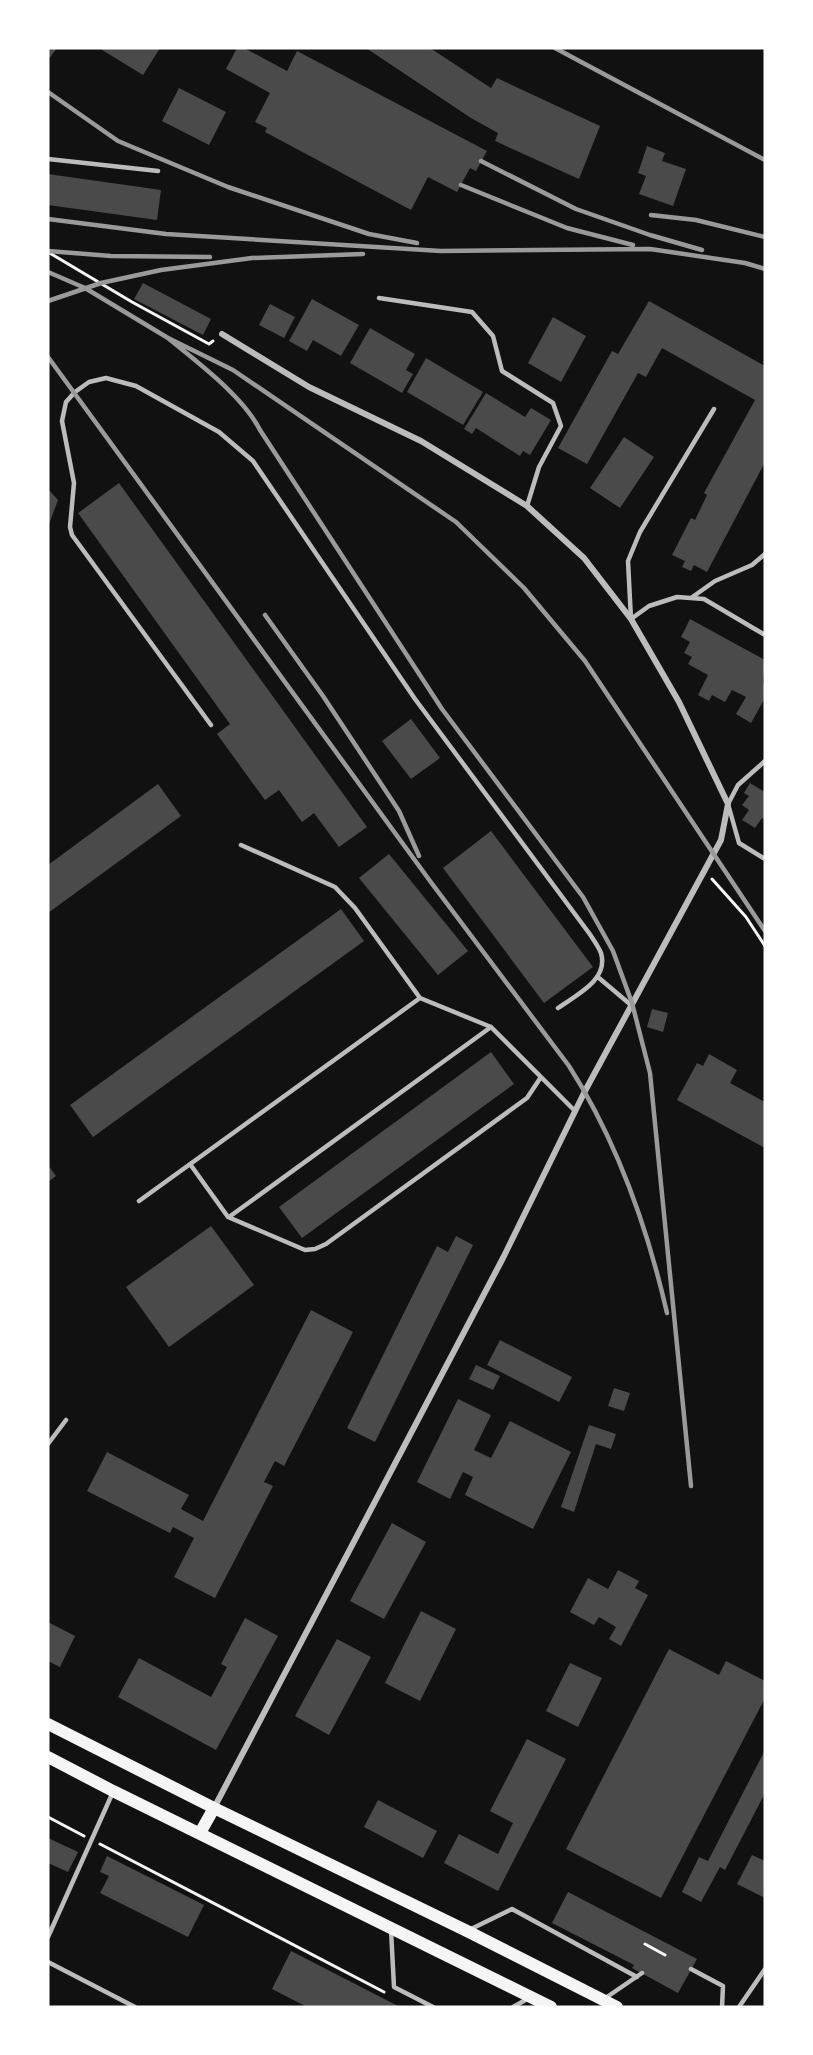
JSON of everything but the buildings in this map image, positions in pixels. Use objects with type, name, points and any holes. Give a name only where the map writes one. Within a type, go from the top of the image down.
[{"type":"main road","points":[[48,1724],[617,2007]]},
{"type":"main road","points":[[48,1757],[550,2007]]},
{"type":"main road","points":[[200,1833],[214,1808]]},
{"type":"street","points":[[214,1808],[503,1258],[575,1111],[721,840],[728,804],[680,702],[631,619],[584,558],[527,506],[421,441],[309,387],[222,334]]},
{"type":"lane","points":[[48,159],[158,171]]},
{"type":"lane","points":[[379,298],[472,312],[493,336],[502,371],[553,403],[561,426],[539,467],[527,506]]},
{"type":"lane","points":[[211,725],[72,535],[70,527],[74,483],[62,421],[66,402],[89,382],[106,378],[136,387],[219,432],[253,461],[415,699],[589,933],[601,953],[603,967],[599,978],[558,1008]]},
{"type":"lane","points":[[631,619],[628,561],[640,532],[714,409]]},
{"type":"lane","points":[[691,598],[715,581],[752,565],[765,554]]},
{"type":"lane","points":[[631,619],[649,606],[677,597],[704,599],[765,635]]},
{"type":"lane","points":[[765,761],[738,785],[728,804],[739,843],[765,859]]},
{"type":"lane","points":[[241,844],[335,887],[355,908],[420,998],[491,1027],[575,1111]]},
{"type":"lane","points":[[599,978],[631,1005]]},
{"type":"lane","points":[[139,1201],[420,998]]},
{"type":"lane","points":[[228,1217],[491,1027]]},
{"type":"lane","points":[[190,1164],[228,1217],[293,1246],[305,1250],[315,1249],[326,1244],[527,1098],[541,1077]]},
{"type":"lane","points":[[48,1444],[66,1420]]},
{"type":"lane","points":[[48,1937],[113,1791]]},
{"type":"lane","points":[[467,1931],[512,1910],[637,1977]]},
{"type":"lane","points":[[391,1927],[394,1988],[433,2007]]},
{"type":"lane","points":[[48,1962],[135,2007]]},
{"type":"lane","points":[[692,1969],[723,1986],[722,2007]]},
{"type":"lane","points":[[738,2007],[765,1969]]},
{"type":"lane","points":[[603,2000],[642,1973]]},
{"type":"lane","points":[[513,2007],[531,1997]]},
{"type":"path","points":[[48,252],[209,344],[222,334]]},
{"type":"path","points":[[704,871],[746,917],[765,946]]},
{"type":"path","points":[[48,1817],[392,1996]]},
{"type":"path","points":[[645,1944],[665,1954]]},
{"type":"railway","points":[[555,48],[765,160]]},
{"type":"railway","points":[[48,92],[118,141],[228,187],[369,234],[417,243]]},
{"type":"railway","points":[[481,161],[576,209],[650,235],[702,250]]},
{"type":"railway","points":[[461,185],[567,228],[633,245]]},
{"type":"railway","points":[[651,215],[696,220],[765,237]]},
{"type":"railway","points":[[48,219],[166,234],[441,251],[650,249],[745,263],[765,269]]},
{"type":"railway","points":[[48,251],[111,256],[210,257]]},
{"type":"railway","points":[[48,301],[101,283],[161,270],[252,258],[363,254]]},
{"type":"railway","points":[[48,272],[85,288],[168,338],[233,370],[456,522],[524,588],[585,661],[765,931]]},
{"type":"railway","points":[[168,338],[231,392],[252,417],[442,709],[583,897],[613,951],[632,1003],[650,1073],[691,1486]]},
{"type":"railway","points":[[48,357],[430,881],[569,1066],[616,1154],[640,1216],[667,1313]]},
{"type":"railway","points":[[265,615],[323,696],[399,811],[419,856]]}]
